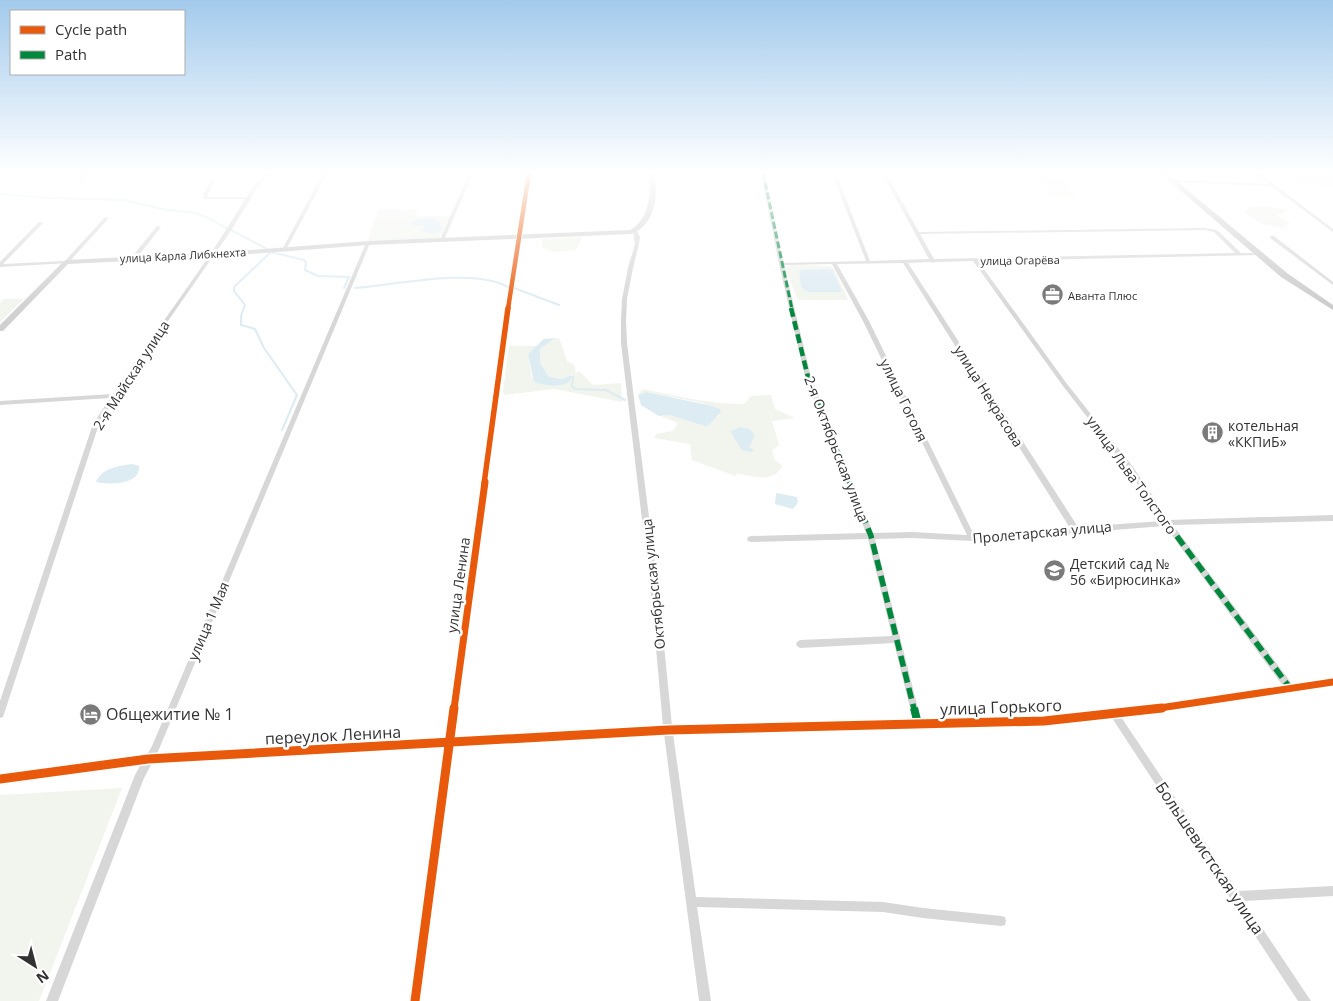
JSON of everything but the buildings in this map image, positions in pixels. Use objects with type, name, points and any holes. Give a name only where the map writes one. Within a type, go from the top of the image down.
[{"type":"main road","points":[[1218,220],[1297,284],[1329,303],[1333,308]]},
{"type":"street","points":[[0,329],[105,220]]},
{"type":"street","name":"2-я Майская улица","points":[[0,714],[92,434],[113,396],[236,220]]},
{"type":"street","points":[[284,248],[299,220]]},
{"type":"street","points":[[442,240],[451,220]]},
{"type":"street","name":"улица Ленина","points":[[415,1001],[448,743],[521,220]]},
{"type":"street","points":[[635,231],[642,225],[644,220]]},
{"type":"street","name":"2-я Октябрьская улица","points":[[772,220],[808,376],[871,536],[918,724]]},
{"type":"street","points":[[852,220],[869,263]]},
{"type":"street","points":[[910,220],[933,262]]},
{"type":"street","points":[[1318,220],[1333,231]]},
{"type":"street","points":[[0,265],[41,222]]},
{"type":"street","points":[[133,258],[159,228]]},
{"type":"street","points":[[918,233],[1205,229],[1215,231],[1239,254]]},
{"type":"street","name":"улица Карла Либкнехта","points":[[0,265],[211,255],[368,242],[635,231]]},
{"type":"street","name":"Октябрьская улица","points":[[635,231],[638,235],[637,244],[625,290],[623,325],[655,595],[668,730],[705,1001]]},
{"type":"street","points":[[1272,237],[1333,284]]},
{"type":"street","name":"улица 1 Мая","points":[[52,1001],[140,775],[155,749],[368,242]]},
{"type":"street","name":"улица Огарёва","points":[[781,264],[1259,254]]},
{"type":"street","name":"улица Льва Толстого","points":[[975,261],[1065,385],[1131,469],[1167,523],[1290,688]]},
{"type":"street","name":"улица Некрасова","points":[[905,262],[1075,529]]},
{"type":"street","name":"улица Гоголя","points":[[834,263],[866,321],[972,538]]},
{"type":"street","points":[[0,402],[113,396]]},
{"type":"street","name":"Пролетарская улица","points":[[751,539],[912,535],[972,538],[1167,523],[1333,518]]},
{"type":"street","points":[[800,644],[896,639]]},
{"type":"street","name":"улица Горького","points":[[668,730],[1044,721],[1114,714],[1333,682]]},
{"type":"street","name":"Большевистская улица","points":[[1114,714],[1305,1001]]},
{"type":"street","name":"переулок Ленина","points":[[0,779],[148,759],[668,730]]},
{"type":"street","points":[[1235,896],[1333,891]]},
{"type":"street","points":[[692,902],[883,906],[923,913],[1001,921]]},
{"type":"shaded area","points":[[374,220],[449,220],[440,238],[368,241]]},
{"type":"shaded area","points":[[418,220],[434,220],[440,223],[443,229],[435,233],[426,232],[420,230],[425,226],[415,226],[410,223]]},
{"type":"shaded area","points":[[1255,220],[1285,220],[1291,224],[1285,225],[1288,229],[1261,224]]},
{"type":"shaded area","points":[[582,237],[576,250],[553,252],[542,247],[542,239]]},
{"type":"shaded area","points":[[789,265],[831,266],[835,270],[848,300],[798,300],[785,268]]},
{"type":"shaded area","points":[[830,269],[833,271],[841,290],[840,292],[808,292],[801,287],[799,270]]},
{"type":"shaded area","points":[[4,299],[23,299],[0,322],[0,303]]},
{"type":"shaded area","points":[[555,338],[559,338],[567,361],[575,367],[575,374],[579,371],[593,385],[621,383],[622,402],[554,389],[504,395],[509,346],[539,346],[528,354],[534,382],[549,385],[567,383],[569,376],[561,379],[549,377],[540,363],[540,349]]},
{"type":"shaded area","points":[[555,338],[540,349],[540,363],[549,377],[561,379],[569,376],[571,377],[570,381],[562,385],[553,386],[534,382],[528,354],[544,339]]},
{"type":"shaded area","points":[[643,389],[731,404],[744,404],[751,396],[771,395],[775,409],[795,418],[772,421],[779,445],[772,450],[775,460],[782,466],[778,472],[768,477],[755,477],[737,473],[736,476],[692,460],[690,444],[654,438],[657,434],[673,431],[677,425],[676,422],[662,417],[672,415],[706,421],[720,415],[702,403],[646,392],[638,395]]},
{"type":"shaded area","points":[[646,392],[712,406],[720,409],[721,412],[709,425],[705,426],[670,415],[659,416],[641,405],[638,395]]},
{"type":"shaded area","points":[[740,427],[749,429],[755,435],[749,447],[754,450],[752,452],[741,450],[733,436],[731,431]]},
{"type":"shaded area","points":[[132,464],[139,466],[138,472],[135,477],[129,480],[115,483],[96,482],[106,471]]},
{"type":"shaded area","points":[[776,493],[797,497],[798,502],[793,509],[775,504]]},
{"type":"shaded area","points":[[122,788],[39,1001],[0,1001],[0,795]]},
{"type":"waterway","points":[[212,220],[227,229]]},
{"type":"waterway","points":[[231,230],[267,249]]},
{"type":"waterway","points":[[282,430],[297,395],[264,348],[255,329],[241,325],[241,316],[245,305],[234,291],[234,287],[271,252],[304,260],[306,263],[305,270],[318,276],[349,277],[344,288]]},
{"type":"waterway","points":[[355,288],[455,278],[475,278],[493,281],[508,287]]},
{"type":"waterway","points":[[514,288],[559,305]]},
{"type":"waterway","points":[[571,377],[573,377],[572,386],[575,389],[606,390],[625,400]]},
{"type":"marked path","points":[[772,220],[808,377],[871,536],[918,724]]},
{"type":"marked path","points":[[1167,523],[1290,688]]},
{"type":"cycle path","points":[[415,1001],[521,220]]},
{"type":"cycle path","points":[[0,779],[148,759],[248,753],[668,730],[1044,721],[1157,709],[1333,682]]},
{"type":"place","name":"Аванта Плюс","points":[[1052,295]]},
{"type":"place","name":"котельная «ККПиБ»","points":[[1212,433]]},
{"type":"place","name":"Детский сад № 56 «Бирюсинка»","points":[[1054,571]]},
{"type":"place","name":"Общежитие № 1","points":[[90,714]]}]
